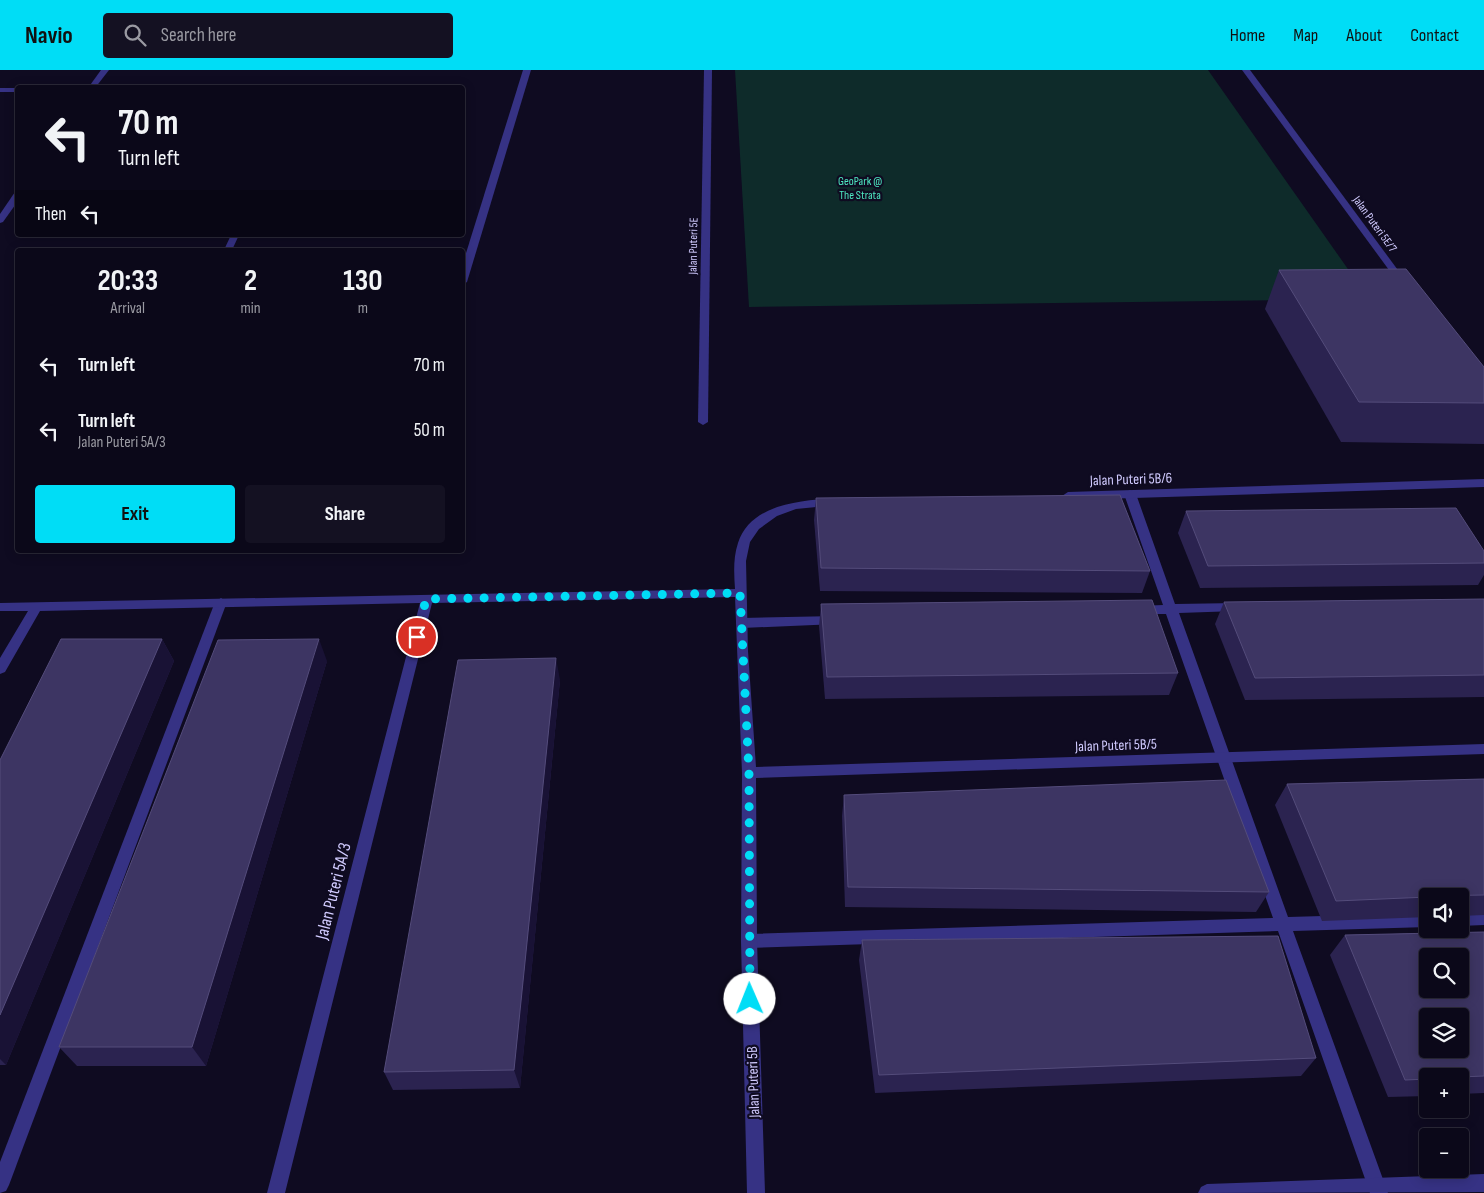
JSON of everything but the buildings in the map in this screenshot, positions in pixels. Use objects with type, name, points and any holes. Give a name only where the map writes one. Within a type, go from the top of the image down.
[{"type":"street","points":[[93,85],[105,70]]},
{"type":"street","points":[[465,272],[527,70]]},
{"type":"street","name":"Jalan Puteri 5E","points":[[703,422],[708,70]]},
{"type":"street","name":"Jalan Puteri 5E/7","points":[[1246,70],[1408,290]]},
{"type":"street","points":[[0,90],[15,90]]},
{"type":"street","points":[[0,220],[15,198]]},
{"type":"street","points":[[0,206],[10,206]]},
{"type":"street","name":"Jalan Puteri 5B/6","points":[[1060,496],[1484,483]]},
{"type":"street","points":[[1130,494],[1377,1190]]},
{"type":"street","name":"Jalan Puteri 5B","points":[[756,1193],[749,941],[749,773],[740,561],[744,542],[755,526],[773,513],[795,505],[840,501]]},
{"type":"street","points":[[0,607],[740,593]]},
{"type":"street","name":"Jalan Puteri 5A/3","points":[[276,1193],[426,599]]},
{"type":"street","points":[[0,1185],[220,602]]},
{"type":"street","points":[[0,670],[37,606]]},
{"type":"street","points":[[1130,610],[1249,606]]},
{"type":"street","points":[[742,623],[851,620]]},
{"type":"street","name":"Jalan Puteri 5B/5","points":[[749,773],[1484,749]]},
{"type":"street","points":[[1469,918],[1484,918]]},
{"type":"street","points":[[749,941],[1419,920]]},
{"type":"street","points":[[1207,1193],[1377,1190],[1484,1182]]},
{"type":"green space","name":"GeoPark @ The Strata","points":[[735,70],[1208,70],[1369,299],[749,307]]},
{"type":"route","points":[[417,637],[426,599],[740,593],[749,773],[750,999]]}]
